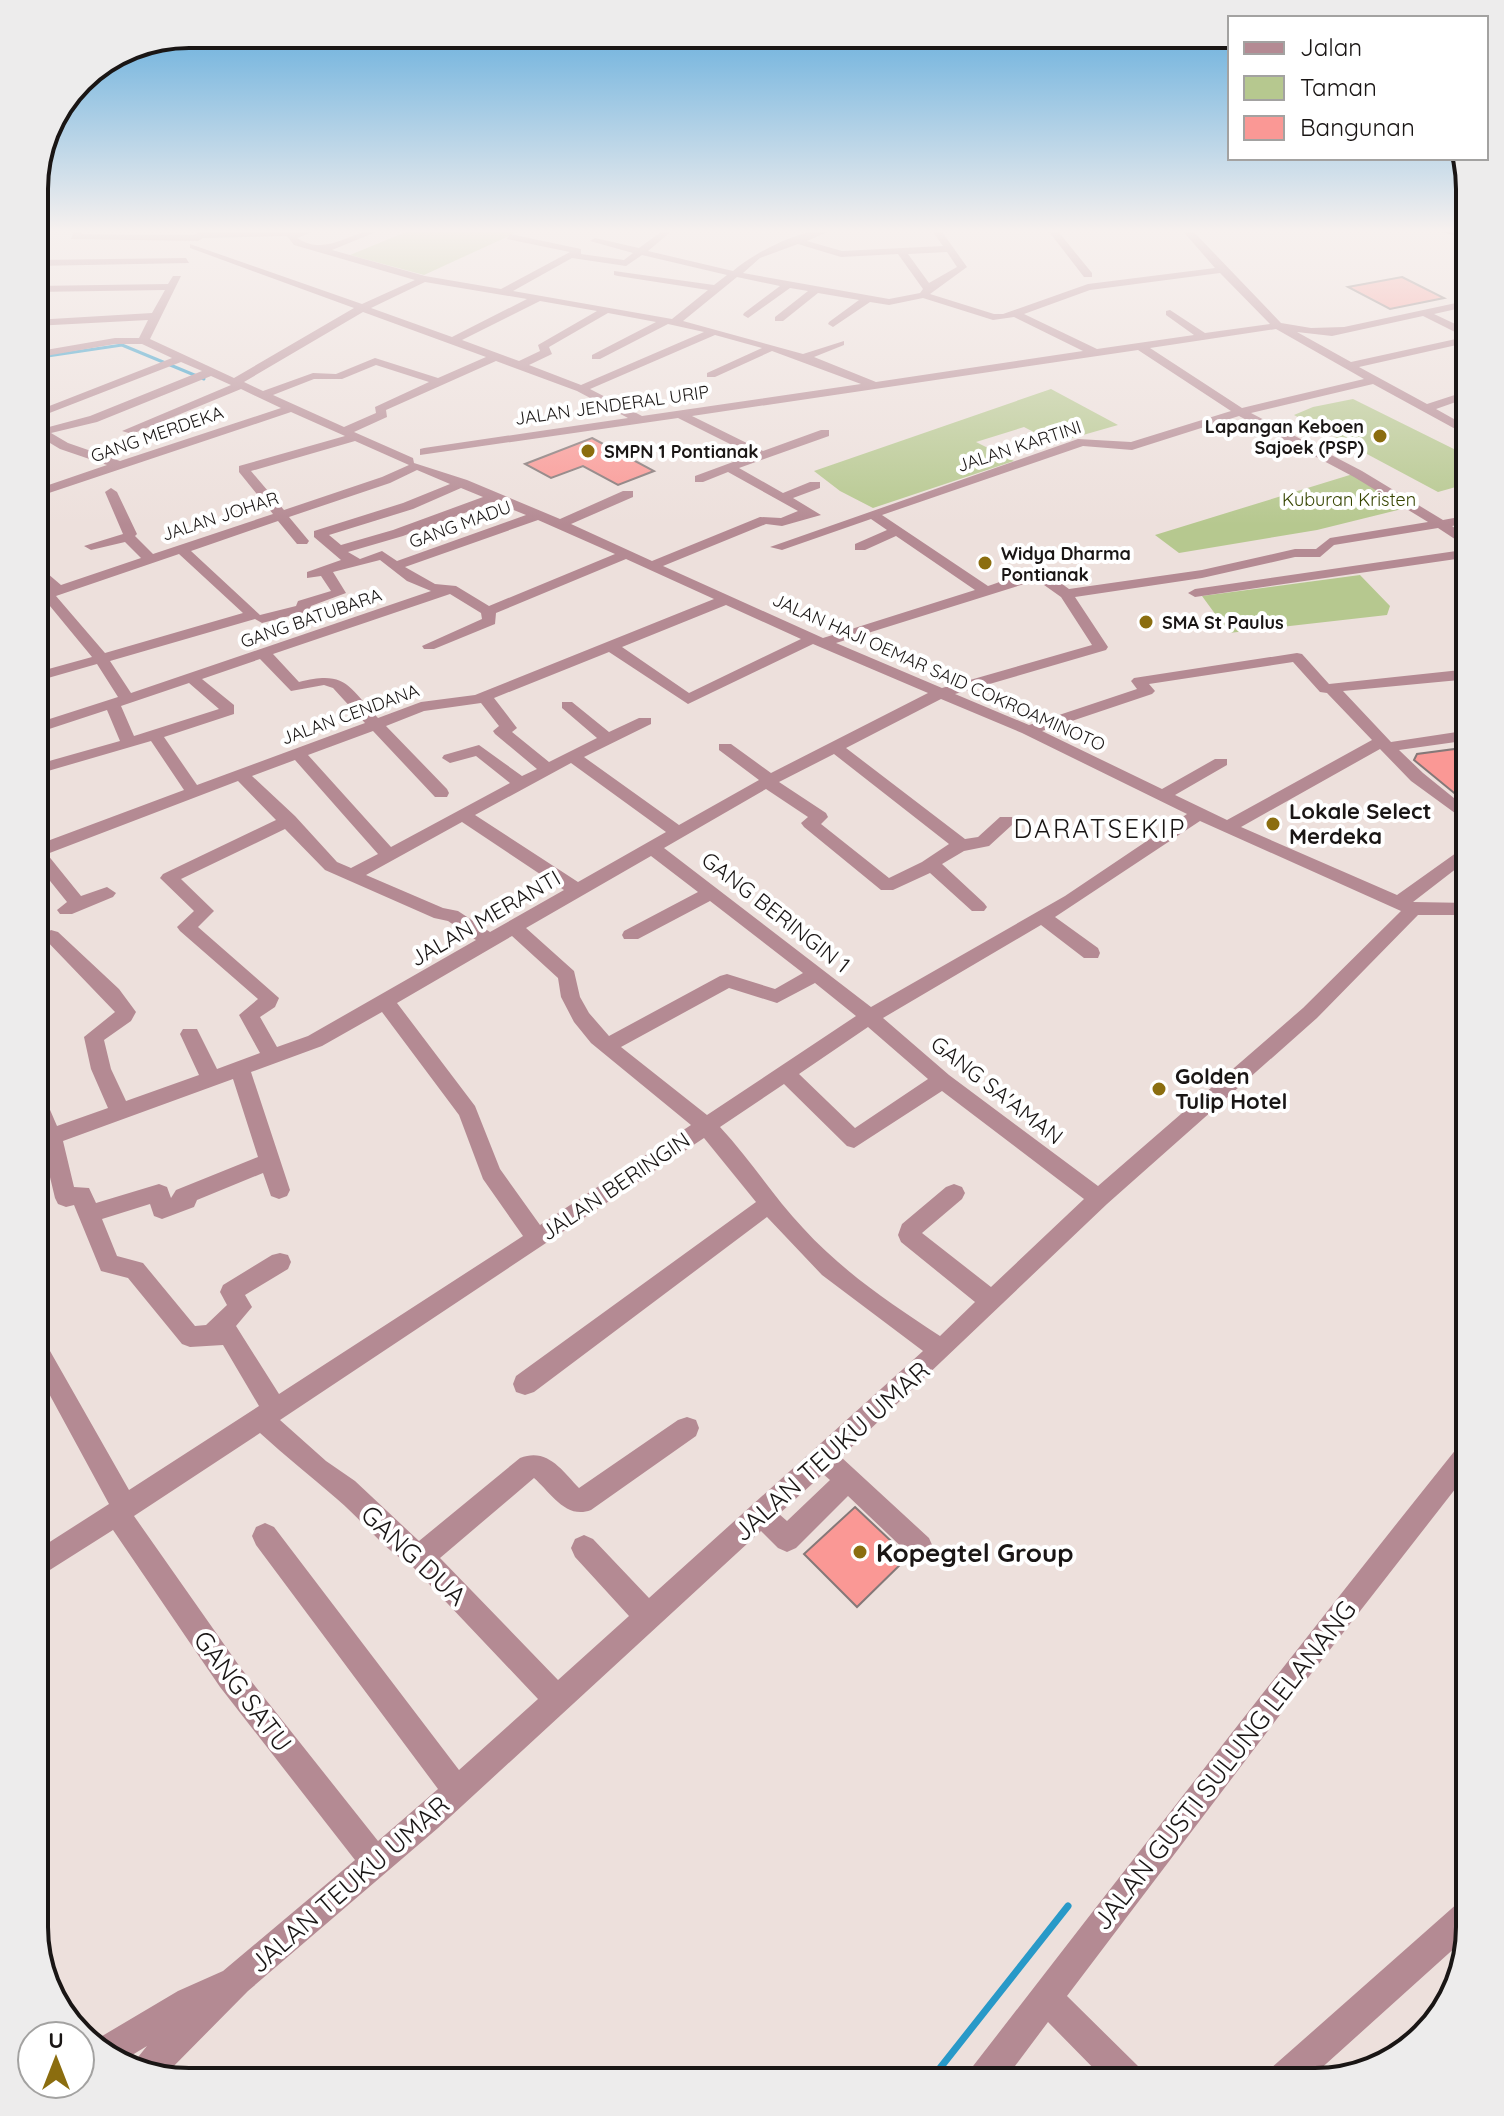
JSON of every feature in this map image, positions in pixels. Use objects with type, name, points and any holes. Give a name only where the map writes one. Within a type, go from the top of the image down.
[{"type":"street","points":[[144,341],[148,328]]},
{"type":"street","points":[[128,431],[238,383],[330,328]]},
{"type":"street","points":[[421,328],[581,389],[640,420]]},
{"type":"street","points":[[454,340],[479,328]]},
{"type":"street","points":[[520,365],[548,352],[542,347],[575,328]]},
{"type":"street","points":[[596,357],[658,328]]},
{"type":"street","points":[[695,328],[805,357],[873,385]]},
{"type":"street","points":[[1044,328],[1093,352]]},
{"type":"street","points":[[1190,328],[1203,337]]},
{"type":"street","name":"JALAN JENDERAL URIP","points":[[474,443],[1266,328]]},
{"type":"street","points":[[1281,328],[1456,426]]},
{"type":"street","name":"JALAN JENDERAL URIP","points":[[1290,328],[1342,330]]},
{"type":"street","points":[[1307,344],[1314,338],[1353,328]]},
{"type":"street","points":[[581,389],[713,332]]},
{"type":"street","points":[[1348,366],[1456,340]]},
{"type":"street","points":[[48,353],[118,341],[144,341],[207,373],[238,383],[377,448],[448,470]]},
{"type":"street","points":[[805,357],[840,343]]},
{"type":"street","points":[[1139,346],[1240,412],[1358,474],[1456,535]]},
{"type":"street","points":[[711,375],[770,348]]},
{"type":"street","points":[[429,646],[490,621],[488,611],[451,589],[436,590],[382,555],[361,563],[351,561],[311,528],[298,536],[243,469],[351,434],[383,414],[378,409],[497,356]]},
{"type":"street","points":[[48,411],[179,360]]},
{"type":"street","points":[[263,395],[313,376],[338,377],[375,361],[436,381]]},
{"type":"street","points":[[48,430],[89,420],[207,373]]},
{"type":"street","name":"JALAN KARTINI","points":[[777,547],[1082,442],[1132,446],[1240,412],[1374,380]]},
{"type":"street","points":[[1425,409],[1456,398]]},
{"type":"street","name":"GANG MERDEKA","points":[[48,486],[292,408]]},
{"type":"street","points":[[679,414],[762,455]]},
{"type":"street","points":[[699,479],[825,433]]},
{"type":"street","points":[[48,439],[118,465]]},
{"type":"street","points":[[319,534],[408,506],[474,443]]},
{"type":"street","name":"JALAN JOHAR","points":[[48,593],[386,480],[417,460],[474,443]]},
{"type":"street","points":[[417,460],[436,453],[448,470]]},
{"type":"street","points":[[729,467],[836,527]]},
{"type":"street","name":"JALAN HAJI OEMAR SAID COKROAMINOTO","points":[[448,470],[495,497],[817,641],[1028,730],[1227,827],[1406,906]]},
{"type":"street","points":[[783,497],[815,485]]},
{"type":"street","points":[[111,492],[130,534],[128,537]]},
{"type":"street","points":[[560,524],[628,494]]},
{"type":"street","points":[[339,550],[398,533],[495,497]]},
{"type":"street","points":[[651,566],[765,520],[782,522],[808,512]]},
{"type":"street","points":[[872,514],[986,591]]},
{"type":"street","name":"GANG MADU","points":[[395,566],[538,515]]},
{"type":"street","points":[[611,646],[688,699],[817,641],[1037,575],[1046,578],[1066,594],[1202,574],[1295,553],[1320,553],[1330,542],[1456,521]]},
{"type":"street","points":[[860,547],[897,531]]},
{"type":"street","points":[[91,546],[128,537]]},
{"type":"street","points":[[128,537],[149,558]]},
{"type":"street","points":[[180,548],[261,621]]},
{"type":"street","points":[[488,611],[624,555]]},
{"type":"street","points":[[1195,593],[1456,555]]},
{"type":"street","points":[[48,674],[100,657],[261,621],[304,608],[303,604],[339,593],[318,573],[351,561]]},
{"type":"street","name":"GANG BATUBARA","points":[[48,724],[451,589]]},
{"type":"street","name":"JALAN MERANTI","points":[[48,1138],[315,1041],[769,781],[941,693],[1101,647],[1066,594]]},
{"type":"street","points":[[48,596],[100,657],[120,701],[129,743]]},
{"type":"street","name":"JALAN CENDANA","points":[[48,847],[421,707],[484,696],[725,600]]},
{"type":"street","points":[[263,653],[296,688],[325,680],[338,685],[441,793]]},
{"type":"street","points":[[1028,730],[1147,691],[1139,681],[1297,657],[1417,777],[1456,808]]},
{"type":"street","points":[[1261,674],[1306,668]]},
{"type":"street","points":[[1328,689],[1456,676]]},
{"type":"street","points":[[48,766],[155,736],[228,711],[192,677]]},
{"type":"street","points":[[484,696],[509,728],[501,731],[547,769]]},
{"type":"street","points":[[567,705],[607,739]]},
{"type":"street","points":[[350,876],[547,769],[645,721]]},
{"type":"street","points":[[155,736],[195,794]]},
{"type":"street","points":[[1227,827],[1317,775],[1385,744],[1456,736]]},
{"type":"street","points":[[725,747],[820,817],[810,823],[887,886],[931,865],[932,860],[959,846],[983,842],[1006,821]]},
{"type":"street","points":[[835,747],[898,794],[959,846]]},
{"type":"street","points":[[455,754],[479,750],[521,784]]},
{"type":"street","points":[[299,754],[388,854]]},
{"type":"street","points":[[572,756],[679,833]]},
{"type":"street","points":[[1163,795],[1221,762]]},
{"type":"street","points":[[242,776],[289,820],[331,866],[440,914],[452,915],[491,942]]},
{"type":"street","name":"JALAN BERINGIN","points":[[48,1558],[868,1018],[1042,917],[1200,813]]},
{"type":"street","points":[[463,815],[578,891]]},
{"type":"street","points":[[273,1058],[249,1015],[268,1002],[269,998],[186,927],[204,909],[169,878],[289,820]]},
{"type":"street","name":"GANG BERINGIN 1","points":[[653,848],[817,974],[868,1018]]},
{"type":"street","name":"JALAN TEUKU UMAR","points":[[153,2063],[237,1980],[377,1863],[558,1700],[941,1350],[1099,1198],[1310,1013],[1406,906],[1456,861]]},
{"type":"street","points":[[931,865],[978,907]]},
{"type":"street","points":[[48,871],[72,907],[107,893]]},
{"type":"street","points":[[631,935],[713,892]]},
{"type":"street","points":[[1406,906],[1456,908]]},
{"type":"street","points":[[1042,917],[1091,953]]},
{"type":"street","points":[[515,928],[567,976],[566,990],[577,1013],[607,1046],[706,1125],[798,1238],[882,1310],[941,1350]]},
{"type":"street","points":[[51,936],[112,994],[126,1012],[94,1037],[101,1069],[121,1113]]},
{"type":"street","points":[[607,1046],[725,982],[777,996],[817,974]]},
{"type":"street","points":[[386,1003],[468,1112],[491,1173],[537,1238]]},
{"type":"street","name":"GANG SA'AMAN","points":[[868,1018],[942,1080],[1099,1198]]},
{"type":"street","points":[[190,1034],[212,1080]]},
{"type":"street","points":[[240,1070],[279,1190]]},
{"type":"street","points":[[786,1074],[854,1140],[942,1080]]},
{"type":"street","points":[[48,1154],[66,1198],[81,1194],[109,1264],[135,1270],[190,1337],[213,1334],[240,1307],[231,1292],[280,1262]]},
{"type":"street","points":[[89,1214],[159,1193],[162,1210],[186,1201],[184,1196],[270,1161]]},
{"type":"street","points":[[954,1193],[910,1230],[909,1235],[992,1302]]},
{"type":"street","points":[[525,1384],[769,1204]]},
{"type":"street","name":"GANG DUA","points":[[213,1334],[229,1334],[268,1414],[317,1469],[346,1490],[401,1545],[421,1557],[558,1700]]},
{"type":"street","name":"GANG SATU","points":[[48,1370],[121,1511],[230,1677],[377,1863]]},
{"type":"street","points":[[421,1557],[529,1466],[540,1466],[573,1499],[582,1501],[687,1428]]},
{"type":"street","points":[[823,1458],[920,1547]]},
{"type":"street","name":"JALAN GUSTI SULUNG LELANANG","points":[[992,2068],[1301,1664],[1456,1469]]},
{"type":"street","points":[[761,1514],[787,1539],[848,1479]]},
{"type":"street","points":[[265,1536],[456,1790]]},
{"type":"street","points":[[584,1548],[648,1617]]},
{"type":"street","points":[[1297,2068],[1456,1926]]},
{"type":"street","name":"JALAN TEUKU UMAR","points":[[116,2047],[189,2002],[237,1980]]},
{"type":"street","points":[[1045,1996],[1116,2068]]},
{"type":"green space","points":[[1051,389],[1118,425],[1055,443],[1024,427],[976,442],[1014,461],[873,508],[840,491],[814,471]]},
{"type":"green space","name":"Lapangan Keboen Sajoek (PSP)","points":[[1353,399],[1456,450],[1456,487],[1438,492],[1294,415],[1313,407]]},
{"type":"green space","name":"Kuburan Kristen","points":[[1353,474],[1410,507],[1317,530],[1179,553],[1155,535]]},
{"type":"green space","points":[[1360,575],[1390,606],[1387,615],[1229,633],[1202,596]]},
{"type":"building","name":"SMPN 1 Pontianak","points":[[592,438],[654,471],[618,485],[583,466],[551,478],[525,464]]},
{"type":"building","points":[[1456,749],[1456,794],[1414,760],[1417,754]]},
{"type":"building","name":"Kopegtel Group","points":[[855,1507],[908,1557],[857,1607],[804,1554]]},
{"type":"waterway","points":[[48,356],[122,345],[204,379]]},
{"type":"waterway","points":[[940,2068],[1068,1906]]},
{"type":"place","name":"Lapangan Keboen Sajoek (PSP)","points":[[1380,436]]},
{"type":"place","name":"SMPN 1 Pontianak","points":[[588,451]]},
{"type":"place","name":"Widya Dharma Pontianak","points":[[985,563]]},
{"type":"place","name":"SMA St Paulus","points":[[1146,622]]},
{"type":"place","name":"Lokale Select Merdeka","points":[[1273,824]]},
{"type":"place","name":"Golden Tulip Hotel","points":[[1159,1089]]},
{"type":"place","name":"Kopegtel Group","points":[[860,1552]]},
{"type":"district","name":"DARATSEKIP","points":[[1100,828]]}]
